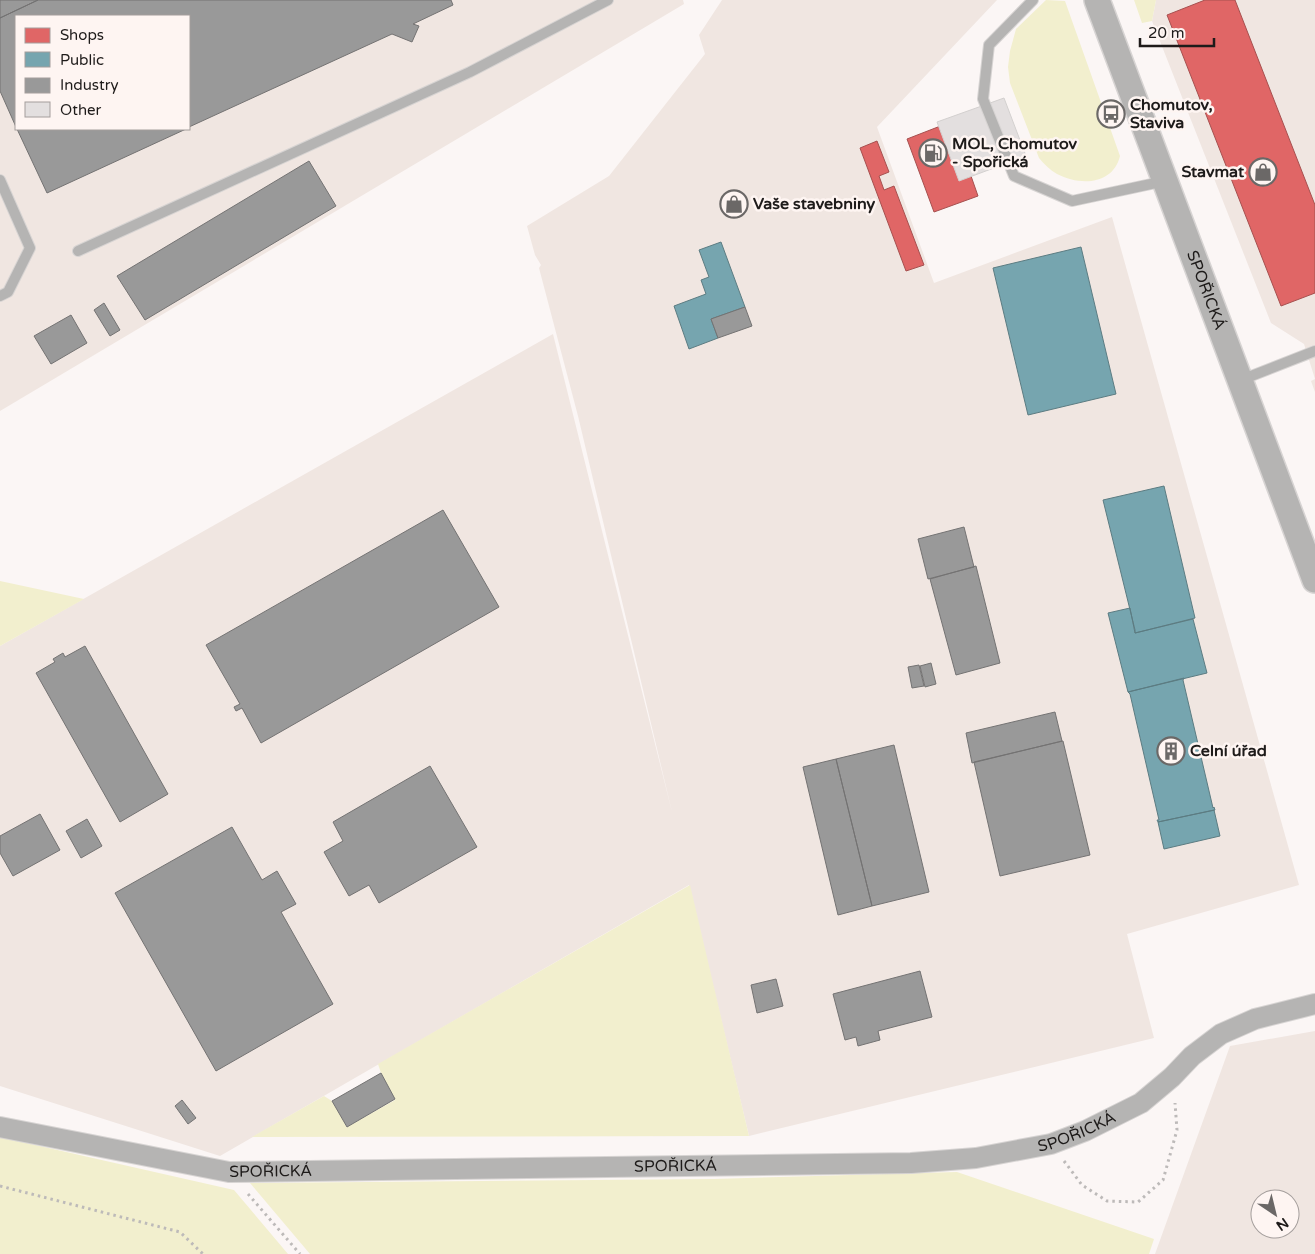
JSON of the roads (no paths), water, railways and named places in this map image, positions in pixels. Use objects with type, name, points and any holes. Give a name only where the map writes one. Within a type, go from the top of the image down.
[{"type":"street","name":"SPOŘICKÁ","points":[[1097,0],[1315,580]]},
{"type":"street","name":"SPOŘICKÁ","points":[[9,1129],[230,1172],[911,1163],[976,1158],[1051,1144],[1085,1131],[1141,1103],[1172,1077],[1192,1056],[1221,1034],[1255,1019],[1315,1004]]},
{"type":"lane","points":[[78,251],[470,72],[608,0]]},
{"type":"lane","points":[[1033,0],[989,45],[983,99],[1014,176],[1072,201],[1166,181]]},
{"type":"lane","points":[[0,180],[30,248],[8,292],[0,296]]},
{"type":"lane","points":[[1240,381],[1315,351]]},
{"type":"lane","points":[[0,1118],[9,1129]]},
{"type":"place","name":"Chomutov, Staviva","points":[[1111,114]]},
{"type":"place","name":"MOL, Chomutov - Spořická","points":[[933,153]]},
{"type":"place","name":"Stavmat","points":[[1263,172]]},
{"type":"place","name":"Vaše stavebniny","points":[[734,204]]},
{"type":"place","name":"Celní úřad","points":[[1171,751]]}]
